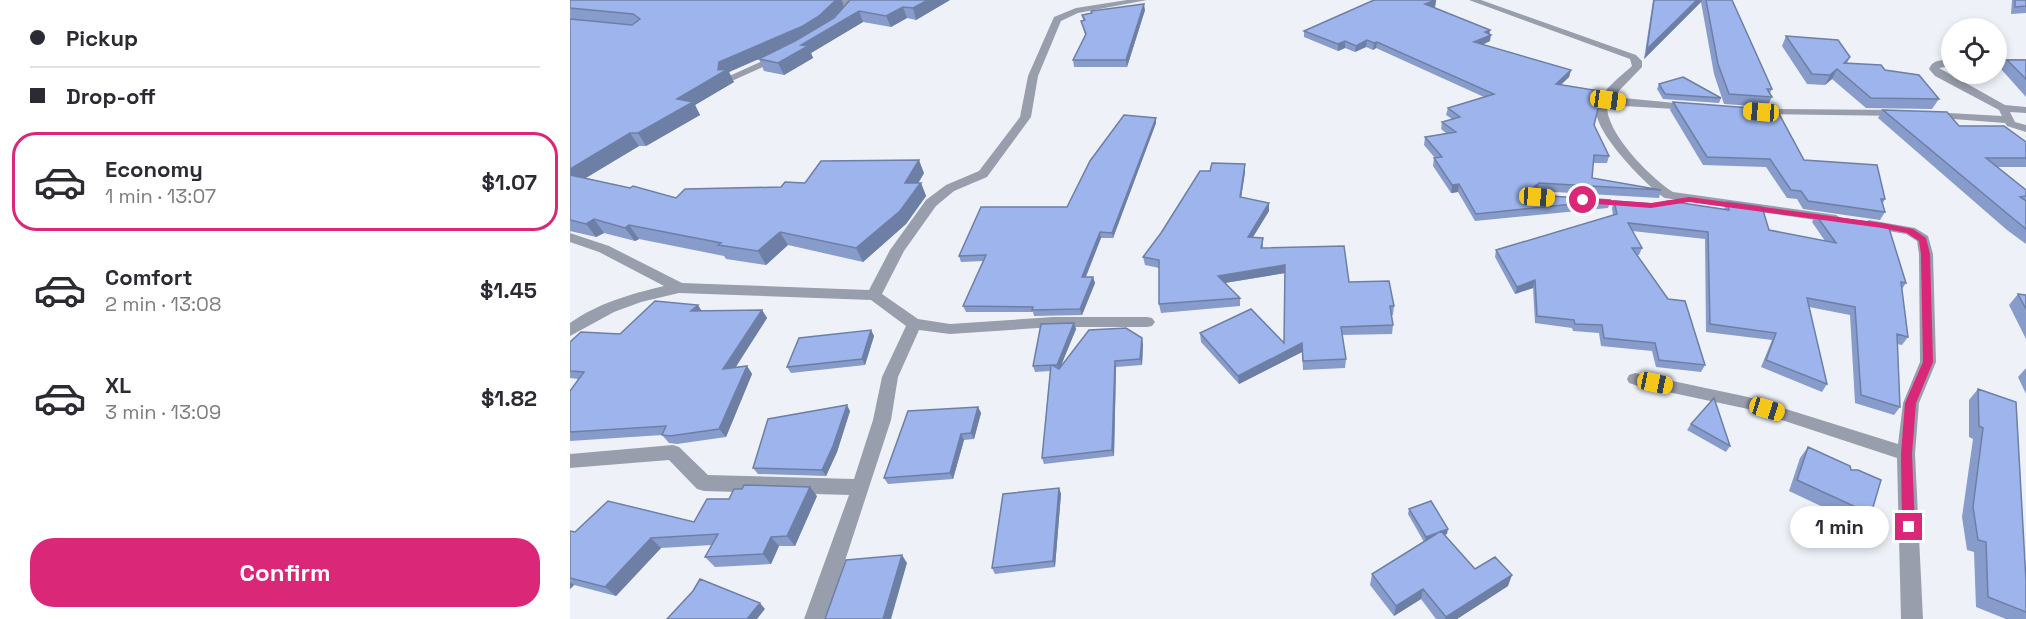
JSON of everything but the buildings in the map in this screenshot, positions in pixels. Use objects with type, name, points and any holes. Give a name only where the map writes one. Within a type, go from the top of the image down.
[{"type":"street","points":[[821,0],[837,2],[857,0]]},
{"type":"street","points":[[843,17],[857,0]]},
{"type":"street","points":[[874,295],[897,250],[931,203],[950,188],[983,174],[1025,117],[1033,76],[1057,19],[1076,11],[1143,0]]},
{"type":"street","points":[[1473,0],[1633,57],[1637,61],[1636,67],[1602,104],[1601,111],[1605,124],[1651,182],[1669,195],[1910,231],[1923,240],[1928,362],[1911,403],[1906,454],[1912,619]]},
{"type":"street","points":[[730,78],[789,52]]},
{"type":"street","points":[[2007,62],[2026,62]]},
{"type":"street","points":[[1941,63],[1934,69],[1941,75]]},
{"type":"street","points":[[1958,84],[2003,108],[2026,110]]},
{"type":"street","points":[[1608,100],[1707,108]]},
{"type":"street","points":[[2003,108],[2011,124],[2026,129]]},
{"type":"street","points":[[1750,111],[1788,114],[1905,113],[2008,120]]},
{"type":"street","points":[[1660,204],[1689,199]]},
{"type":"street","points":[[570,237],[604,249],[679,288]]},
{"type":"street","points":[[570,331],[586,319],[615,305],[639,296],[679,288],[874,295],[914,324],[950,329],[1053,322],[1147,322]]},
{"type":"street","points":[[815,619],[882,420],[890,377],[914,324]]},
{"type":"street","points":[[1635,379],[1748,403],[1906,454]]},
{"type":"street","points":[[570,461],[673,452],[704,483],[861,487]]},
{"type":"route","points":[[1583,200],[1651,205],[1689,199],[1882,226],[1910,231],[1923,240],[1926,254],[1928,362],[1911,403],[1906,454],[1909,527]]}]
